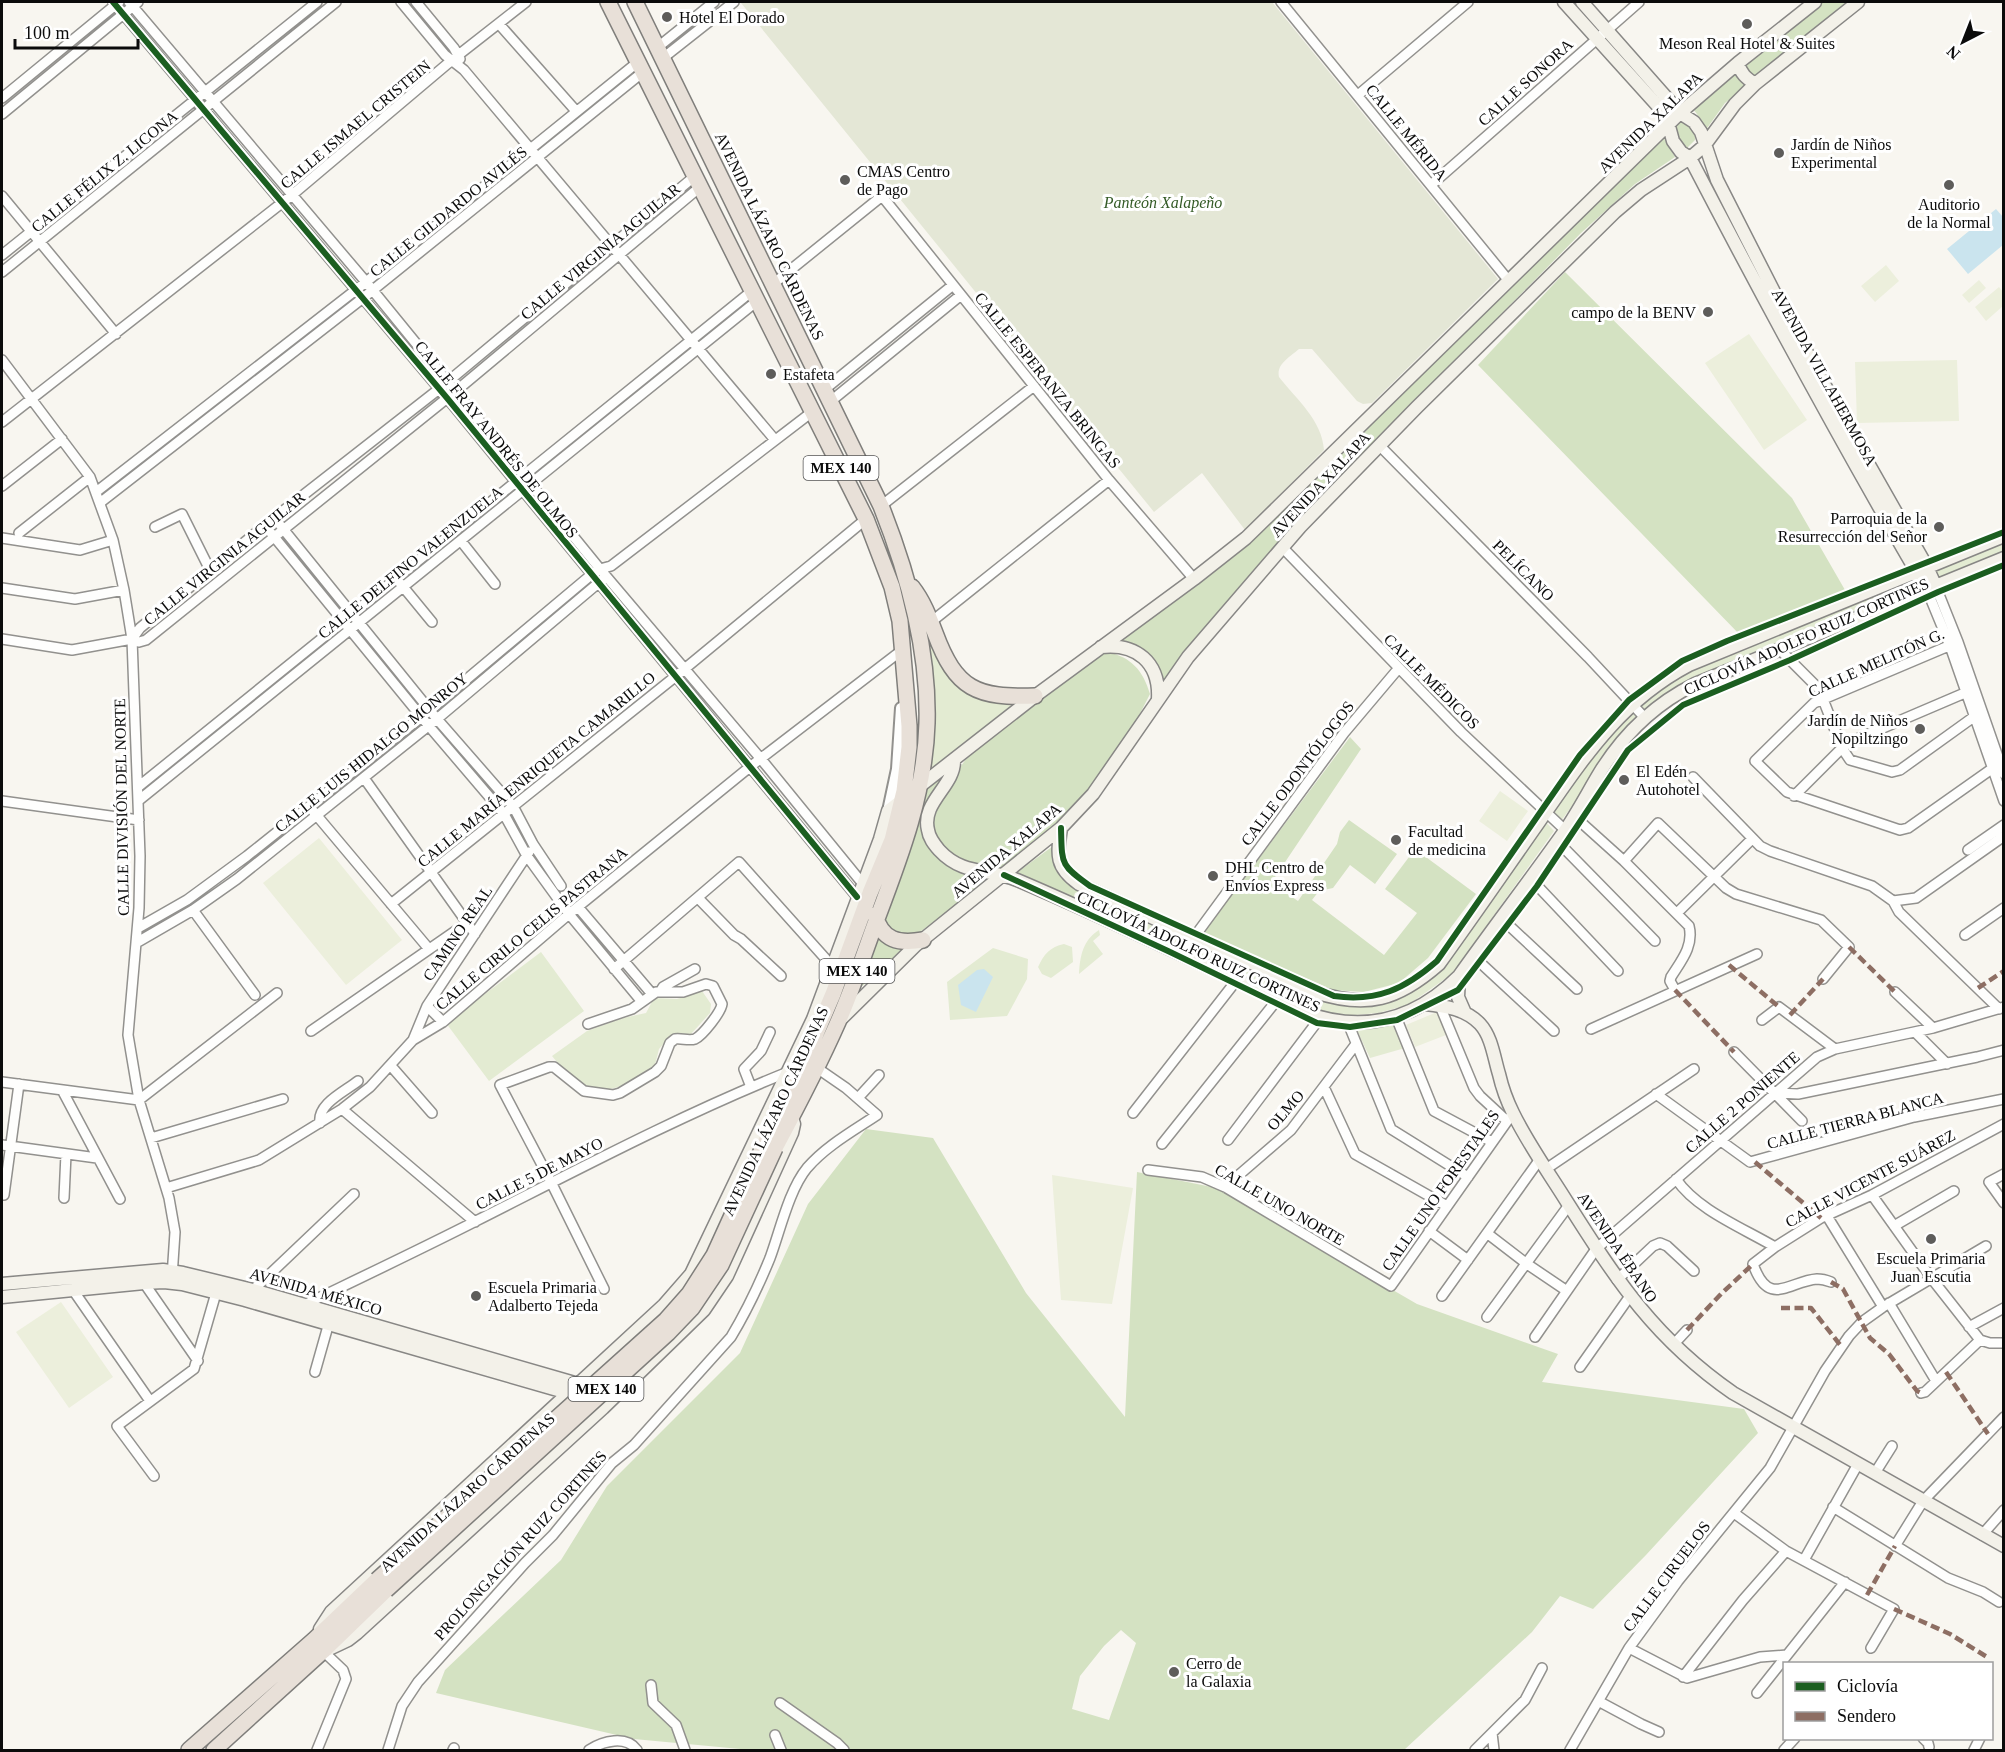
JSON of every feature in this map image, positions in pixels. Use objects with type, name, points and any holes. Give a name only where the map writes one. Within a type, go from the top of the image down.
[{"type":"highway","name":"AVENIDA LÁZARO CÁRDENAS","points":[[319,1646],[382,1585],[668,1333],[692,1308],[721,1265],[823,1019],[863,891],[892,840],[902,802],[909,747],[909,726],[900,621],[889,578],[866,519],[608,2]]},
{"type":"highway","name":"AVENIDA LÁZARO CÁRDENAS","points":[[635,2],[881,506],[907,580],[917,626],[927,699],[920,788],[905,845],[838,1021],[817,1068],[792,1116],[770,1146]]},
{"type":"highway","points":[[907,580],[923,603],[943,654],[951,667],[971,686],[984,693],[997,696],[1035,696]]},
{"type":"highway","points":[[863,891],[876,921],[889,938],[907,942],[923,940]]},
{"type":"highway","name":"MEX 140","points":[[189,1750],[319,1646]]},
{"type":"highway","name":"MEX 140","points":[[214,1750],[319,1646]]},
{"type":"main road","name":"AVENIDA VILLAHERMOSA","points":[[1564,2],[1666,115],[1674,141],[1681,152],[1690,158],[1763,299],[1841,428],[1931,588]]},
{"type":"main road","name":"AVENIDA VILLAHERMOSA","points":[[1582,2],[1680,113],[1694,122],[1701,132],[1717,180],[1841,428]]},
{"type":"main road","name":"AVENIDA XALAPA","points":[[888,811],[1035,696],[1194,579],[1262,525],[1680,113],[1815,2]]},
{"type":"main road","name":"AVENIDA XALAPA","points":[[838,1021],[923,940],[1061,828],[1093,794],[1172,677],[1202,639],[1300,527],[1379,445],[1615,212],[1641,190],[1690,158],[1704,146],[1735,104],[1755,84],[1858,2]]},
{"type":"main road","points":[[1738,63],[1746,79],[1755,84]]},
{"type":"main road","points":[[1597,196],[1609,199],[1615,212]]},
{"type":"main road","points":[[1061,828],[1059,863],[1070,878],[1089,889],[1315,992],[1335,999],[1356,1002],[1379,999],[1400,992],[1422,979],[1439,963],[1586,757],[1632,703],[1650,688],[1689,665],[2004,536]]},
{"type":"main road","points":[[954,760],[952,773],[930,807],[927,817],[928,831],[933,844],[946,858],[969,870],[1004,875],[1078,906],[1320,1018],[1348,1023],[1379,1021],[1396,1017],[1425,1004],[1438,996],[1459,976],[1565,830],[1622,742],[1645,718],[1677,693],[2004,558]]},
{"type":"main road","points":[[1100,647],[1121,646],[1147,660],[1157,680],[1157,700]]},
{"type":"main road","points":[[319,1646],[331,1612],[664,1305],[691,1274],[816,1011],[863,891],[888,811]]},
{"type":"main road","points":[[1078,906],[1080,895],[1089,889]]},
{"type":"main road","points":[[1459,976],[1458,997],[1465,1013]]},
{"type":"main road","name":"AVENIDA ÉBANO","points":[[1425,1004],[1465,1013],[1479,1023],[1488,1037],[1510,1117],[1617,1280],[1673,1345],[1696,1366],[1733,1393],[2004,1546]]},
{"type":"main road","points":[[319,1646],[348,1640],[357,1634],[614,1398],[688,1326],[716,1295],[727,1276],[792,1133],[794,1124],[792,1116]]},
{"type":"main road","name":"AVENIDA MÉXICO","points":[[172,1276],[216,1293],[249,1295],[304,1305],[330,1319],[579,1383],[614,1398]]},
{"type":"main road","name":"AVENIDA MÉXICO","points":[[2,1284],[172,1276],[249,1295],[330,1319],[569,1393],[603,1408]]},
{"type":"main road","name":"AVENIDA MÉXICO","points":[[2,1297],[73,1290],[141,1278]]},
{"type":"street","points":[[2,98],[116,2]]},
{"type":"street","name":"CALLE FRAY ANDRÉS DE OLMOS","points":[[116,2],[447,398],[598,584],[751,766],[863,891]]},
{"type":"street","name":"CALLE FÉLIX Z. LICONA","points":[[2,255],[317,2]]},
{"type":"street","name":"CALLE FÉLIX Z. LICONA","points":[[2,272],[336,2]]},
{"type":"street","points":[[401,2],[455,58]]},
{"type":"street","points":[[416,2],[464,69],[775,440]]},
{"type":"street","name":"CALLE ISMAEL CRISTEIN","points":[[2,422],[292,195],[455,58],[526,2]]},
{"type":"street","points":[[660,52],[714,2]]},
{"type":"street","points":[[660,52],[734,2]]},
{"type":"street","name":"CALLE MÉRIDA","points":[[1281,2],[1509,281]]},
{"type":"street","name":"CALLE SONORA","points":[[1431,185],[1639,2]]},
{"type":"street","points":[[2,114],[133,3]]},
{"type":"street","name":"CALLE FRAY ANDRÉS DE OLMOS","points":[[133,3],[205,93],[373,290],[603,572],[761,759],[863,891]]},
{"type":"street","points":[[1358,95],[1462,3]]},
{"type":"street","points":[[307,9],[315,19]]},
{"type":"street","points":[[499,24],[576,111]]},
{"type":"street","name":"CALLE GILDARDO AVILÉS","points":[[96,492],[356,290],[576,111],[640,67]]},
{"type":"street","name":"CALLE GILDARDO AVILÉS","points":[[100,502],[363,298],[538,158],[640,67]]},
{"type":"street","name":"CALLE VIRGINIA AGUILAR","points":[[697,182],[620,254],[456,391],[146,640],[139,642],[132,639],[140,628],[210,570],[439,390],[612,245],[697,182]]},
{"type":"street","points":[[2,196],[116,334]]},
{"type":"street","name":"CALLE ESPERANZA BRINGAS","points":[[774,284],[882,196],[1109,480],[1194,579]]},
{"type":"street","points":[[410,246],[417,255]]},
{"type":"street","points":[[828,395],[953,285]]},
{"type":"street","points":[[828,395],[961,295]]},
{"type":"street","name":"CALLE DELFINO VALENZUELA","points":[[138,801],[238,720],[525,475],[691,340],[754,296]]},
{"type":"street","name":"CALLE DELFINO VALENZUELA","points":[[400,583],[461,541],[532,484],[698,348],[754,296]]},
{"type":"street","name":"CALLE DIVISIÓN DEL NORTE","points":[[2,361],[90,477],[113,540],[124,590],[132,639],[141,886],[128,1035],[140,1100],[166,1188],[175,1232],[172,1276]]},
{"type":"street","points":[[881,506],[1034,386]]},
{"type":"street","name":"CALLE LUIS HIDALGO MONROY","points":[[138,928],[206,887],[430,710],[591,575],[603,572],[612,566],[812,412]]},
{"type":"street","points":[[2,486],[62,440]]},
{"type":"street","name":"PELÍCANO","points":[[1379,445],[1645,718]]},
{"type":"street","points":[[19,533],[90,477]]},
{"type":"street","points":[[931,622],[1109,480]]},
{"type":"street","points":[[155,526],[182,514],[210,570]]},
{"type":"street","points":[[274,519],[430,710],[513,806],[533,844],[561,886]]},
{"type":"street","name":"CALLE MARÍA ENRIQUETA CAMARILLO","points":[[391,904],[686,668],[866,519]]},
{"type":"street","points":[[265,526],[421,717],[504,814],[527,856],[568,914],[642,1002]]},
{"type":"street","points":[[2,538],[80,550],[113,540]]},
{"type":"street","points":[[461,541],[495,584]]},
{"type":"street","name":"CALLE MÉDICOS","points":[[1283,548],[1398,669],[1565,830]]},
{"type":"street","name":"CALLE LUIS HIDALGO MONROY","points":[[136,944],[193,910],[237,879],[438,718],[598,584],[603,572]]},
{"type":"street","points":[[400,583],[432,622]]},
{"type":"street","points":[[2,588],[75,599],[124,590]]},
{"type":"street","name":"AVENIDA VILLAHERMOSA","points":[[1931,588],[1979,713],[1996,766],[2004,801]]},
{"type":"street","points":[[888,811],[900,748],[901,712],[897,654],[900,621]]},
{"type":"street","name":"CALLE DELFINO VALENZUELA","points":[[138,787],[232,711],[347,626]]},
{"type":"street","points":[[2,639],[72,650],[132,639]]},
{"type":"street","name":"AVENIDA VILLAHERMOSA","points":[[1954,644],[1967,692],[1979,713]]},
{"type":"street","name":"CALLE MELITÓN G.","points":[[1794,796],[1755,761],[1814,703],[1954,644]]},
{"type":"street","points":[[1779,649],[1819,689],[1842,748],[1850,760],[1892,772],[1900,770],[1979,713]]},
{"type":"street","name":"CALLE CIRILO CELIS PASTRANA","points":[[166,1188],[259,1160],[342,1109],[370,1087],[413,1040],[443,1022],[568,914],[751,766],[897,654]]},
{"type":"street","name":"CALLE ODONTÓLOGOS","points":[[1181,955],[1344,732],[1398,669]]},
{"type":"street","points":[[1967,692],[1850,742],[1794,796],[1900,830],[1908,828],[1996,766]]},
{"type":"street","points":[[232,711],[238,720]]},
{"type":"street","name":"AVENIDA VILLAHERMOSA","points":[[1996,766],[2004,774]]},
{"type":"street","points":[[1693,777],[1752,839],[1770,851],[1872,886],[1893,901],[1899,912],[2001,1008]]},
{"type":"street","points":[[363,778],[475,934]]},
{"type":"street","points":[[2,801],[139,820]]},
{"type":"street","points":[[309,807],[429,949]]},
{"type":"street","points":[[1574,816],[1624,861],[1689,926],[1691,933],[1687,952],[1670,981],[1675,990]]},
{"type":"street","points":[[1624,861],[1658,823],[1726,888],[1736,894],[1821,920],[1849,947],[1823,979]]},
{"type":"street","points":[[1968,850],[2004,825]]},
{"type":"street","points":[[1893,901],[1916,898],[2004,836]]},
{"type":"street","points":[[1677,913],[1752,839]]},
{"type":"street","points":[[1557,841],[1655,941]]},
{"type":"street","name":"CAMINO REAL","points":[[413,1040],[427,1006],[533,844]]},
{"type":"street","points":[[614,969],[739,862],[833,968]]},
{"type":"street","points":[[1530,878],[1618,971]]},
{"type":"street","points":[[699,898],[734,935],[781,975]]},
{"type":"street","points":[[578,907],[624,961],[656,993],[683,992],[710,984],[722,1004],[722,1008],[694,1039],[675,1039],[670,1043],[661,1066],[620,1094],[584,1091],[554,1067],[500,1085],[604,1289]]},
{"type":"street","points":[[1965,935],[2004,908]]},
{"type":"street","points":[[193,910],[255,995]]},
{"type":"street","points":[[1501,918],[1577,989]]},
{"type":"street","points":[[311,1031],[467,923]]},
{"type":"street","points":[[1591,1029],[1757,954]]},
{"type":"street","points":[[1473,956],[1554,1031]]},
{"type":"street","points":[[588,1024],[632,1009],[663,987],[695,969]]},
{"type":"street","points":[[1133,1113],[1236,981]]},
{"type":"street","points":[[1895,992],[1933,1028]]},
{"type":"street","points":[[2,1082],[140,1100],[277,993]]},
{"type":"street","points":[[1162,1144],[1277,1000]]},
{"type":"street","points":[[427,1006],[443,1022]]},
{"type":"street","points":[[1440,1006],[1474,1088],[1480,1096],[1510,1117]]},
{"type":"street","points":[[1762,1020],[1779,1007],[1835,1049]]},
{"type":"street","name":"CALLE 2 PONIENTE","points":[[1535,1337],[1596,1249],[1817,1057],[1835,1049],[1933,1028],[2001,1008]]},
{"type":"street","points":[[1396,1017],[1434,1111],[1492,1142]]},
{"type":"street","points":[[1228,1140],[1320,1018]]},
{"type":"street","points":[[1348,1023],[1391,1129],[1468,1177]]},
{"type":"street","points":[[751,1087],[744,1069],[761,1051],[770,1032]]},
{"type":"street","points":[[1914,1032],[1947,1064]]},
{"type":"street","name":"OLMO","points":[[1226,1187],[1291,1130],[1356,1044]]},
{"type":"street","points":[[1776,1093],[1798,1094],[2004,1050]]},
{"type":"street","points":[[1734,1052],[1802,1120]]},
{"type":"street","points":[[391,1066],[432,1113]]},
{"type":"street","points":[[817,1068],[858,1098],[879,1075]]},
{"type":"street","points":[[1442,1296],[1543,1164],[1694,1069]]},
{"type":"street","name":"CALLE 5 DE MAYO","points":[[304,1305],[475,1222],[551,1182],[751,1087],[788,1072]]},
{"type":"street","points":[[320,1123],[319,1116],[324,1107],[358,1081]]},
{"type":"street","points":[[4,1195],[6,1146],[19,1084]]},
{"type":"street","points":[[1324,1087],[1355,1154],[1447,1206]]},
{"type":"street","points":[[62,1090],[120,1199]]},
{"type":"street","points":[[1656,1094],[1721,1141]]},
{"type":"street","name":"PROLONGACIÓN RUIZ CORTINES","points":[[388,1750],[402,1706],[417,1682],[525,1563],[549,1540],[612,1463],[634,1445],[731,1337],[741,1321],[769,1259],[789,1203],[807,1169],[831,1146],[877,1115],[858,1098]]},
{"type":"street","points":[[151,1138],[283,1099]]},
{"type":"street","name":"CALLE TIERRA BLANCA","points":[[1721,1141],[1750,1162],[1914,1117],[2004,1099]]},
{"type":"street","points":[[342,1109],[475,1222]]},
{"type":"street","name":"CALLE UNO FORESTALES","points":[[1391,1286],[1510,1117]]},
{"type":"street","name":"CALLE VICENTE SUÁREZ","points":[[1831,1282],[1816,1279],[1786,1289],[1778,1289],[1764,1284],[1753,1264],[1775,1246],[1827,1216],[1872,1195],[2004,1124]]},
{"type":"street","points":[[6,1146],[97,1158]]},
{"type":"street","points":[[64,1198],[66,1154]]},
{"type":"street","name":"CALLE UNO NORTE","points":[[1148,1170],[1203,1177],[1226,1187],[1391,1286]]},
{"type":"street","points":[[2004,1174],[1989,1182],[2004,1203]]},
{"type":"street","points":[[1676,1179],[1690,1196],[1704,1206],[1775,1246]]},
{"type":"street","points":[[1894,1226],[1954,1191]]},
{"type":"street","points":[[249,1295],[354,1194]]},
{"type":"street","points":[[1872,1195],[1932,1279],[1980,1340],[2004,1343]]},
{"type":"street","points":[[1487,1317],[1569,1206]]},
{"type":"street","points":[[1827,1216],[1936,1381]]},
{"type":"street","points":[[1429,1231],[1468,1260]]},
{"type":"street","points":[[1488,1234],[1567,1291]]},
{"type":"street","points":[[1617,1280],[1653,1246],[1660,1243],[1667,1246],[1694,1271]]},
{"type":"street","name":"CALLE CIRUELOS","points":[[1570,1750],[1629,1648],[1678,1581],[1770,1468],[1841,1346],[1862,1322],[1886,1305],[1986,1246]]},
{"type":"street","points":[[141,1278],[198,1361]]},
{"type":"street","points":[[73,1290],[150,1401]]},
{"type":"street","points":[[154,1476],[117,1425],[190,1373],[198,1361],[216,1293]]},
{"type":"street","points":[[1580,1367],[1630,1296]]},
{"type":"street","points":[[1969,1327],[2004,1308]]},
{"type":"street","points":[[315,1372],[330,1319]]},
{"type":"street","points":[[1673,1345],[1687,1330]]},
{"type":"street","points":[[1921,1393],[1925,1392],[1980,1340]]},
{"type":"street","points":[[1895,1546],[1923,1501],[2004,1417]]},
{"type":"street","points":[[1875,1473],[1892,1446]]},
{"type":"street","points":[[1804,1560],[1858,1464]]},
{"type":"street","points":[[1833,1507],[1948,1578],[1983,1592],[1999,1602]]},
{"type":"street","points":[[1982,1535],[2004,1510]]},
{"type":"street","points":[[1734,1513],[1786,1551],[1894,1609],[1871,1648]]},
{"type":"street","points":[[1683,1677],[1743,1600],[1786,1551]]},
{"type":"street","points":[[1757,1694],[1845,1582]]},
{"type":"street","points":[[317,1750],[346,1679],[343,1670],[319,1646]]},
{"type":"street","points":[[1629,1648],[1683,1677],[1691,1678],[1761,1658],[1787,1655]]},
{"type":"street","points":[[1475,1750],[1525,1700],[1542,1668]]},
{"type":"street","points":[[651,1685],[653,1703],[676,1725],[686,1750]]},
{"type":"street","points":[[1599,1702],[1659,1732]]},
{"type":"street","points":[[780,1703],[844,1750]]},
{"type":"street","points":[[1492,1733],[1494,1750]]},
{"type":"street","points":[[775,1735],[781,1750]]},
{"type":"street","points":[[589,1750],[600,1744],[621,1741],[632,1744],[637,1750]]},
{"type":"green space","name":"Panteón Xalapeño","points":[[1272,2],[1498,279],[1372,403],[1363,404],[1357,401],[1312,349],[1299,349],[1284,361],[1279,377],[1314,420],[1319,429],[1324,450],[1245,530],[1202,473],[1154,512],[741,3]]},
{"type":"green space","points":[[1822,2],[1849,2],[1725,103],[1705,131],[1702,121],[1691,106]]},
{"type":"green space","points":[[1680,119],[1686,122],[1696,134],[1695,140],[1686,149],[1670,128]]},
{"type":"green space","points":[[1662,135],[1675,157],[1635,184],[1581,233],[1435,381],[1162,684],[1159,674],[1117,643],[1241,549],[1299,497]]},
{"type":"green space","points":[[1886,265],[1899,281],[1875,302],[1861,286]]},
{"type":"green space","points":[[1565,272],[1792,498],[1845,590],[1741,636],[1478,365]]},
{"type":"green space","points":[[1979,280],[1986,288],[1969,303],[1962,295]]},
{"type":"green space","points":[[1999,287],[2003,292],[2003,306],[1986,321],[1975,307]]},
{"type":"green space","points":[[1749,334],[1807,420],[1764,450],[1705,363]]},
{"type":"green space","points":[[1957,360],[1959,421],[1857,423],[1855,362]]},
{"type":"green space","points":[[2003,540],[2003,552],[1936,579],[1932,570]]},
{"type":"green space","points":[[1908,579],[1913,589],[1680,687],[1646,713],[1637,701],[1674,678]]},
{"type":"green space","points":[[923,620],[946,666],[1019,702],[929,772]]},
{"type":"green space","points":[[1107,652],[1123,657],[1135,666],[1144,678],[1150,694],[1126,741],[1066,821],[1003,873],[966,864],[950,853],[938,840],[932,822],[935,803],[973,749],[1093,656]]},
{"type":"green space","points":[[1631,711],[1639,720],[1617,745],[1561,821],[1550,811],[1604,736]]},
{"type":"green space","points":[[1350,737],[1361,749],[1271,883],[1298,901],[1337,844],[1340,832],[1349,820],[1397,854],[1375,884],[1350,865],[1333,888],[1319,891],[1312,900],[1384,955],[1417,913],[1385,889],[1415,849],[1476,894],[1428,958],[1399,983],[1364,992],[1333,990],[1203,933]]},
{"type":"green space","points":[[949,769],[928,801],[922,822],[943,861],[966,875],[988,882],[913,937],[897,935],[879,918],[918,796]]},
{"type":"green space","points":[[1500,791],[1528,811],[1507,841],[1479,821]]},
{"type":"green space","points":[[1544,820],[1554,831],[1452,974],[1408,1005],[1378,1013],[1344,1016],[1312,1011],[1189,956],[1192,949],[1303,994],[1347,1006],[1382,1002],[1441,966]]},
{"type":"green space","points":[[319,838],[402,940],[346,985],[263,883]]},
{"type":"green space","points":[[1053,846],[1081,890],[1075,893],[1072,902],[1015,874]]},
{"type":"green space","points":[[1088,896],[1185,939],[1178,948],[1081,903]]},
{"type":"green space","points":[[1099,930],[1100,935],[1093,941],[1103,954],[1079,974],[1083,949],[1089,939]]},
{"type":"green space","points":[[876,933],[908,949],[861,987]]},
{"type":"green space","points":[[1064,944],[1072,947],[1073,962],[1051,978],[1042,974],[1038,967],[1045,955],[1051,949]]},
{"type":"green space","points":[[993,948],[1028,959],[1027,979],[1007,1016],[950,1020],[947,982]]},
{"type":"green space","points":[[541,952],[584,1011],[489,1081],[446,1023]]},
{"type":"green space","points":[[702,991],[711,1004],[710,1013],[691,1034],[672,1034],[659,1049],[655,1065],[622,1085],[601,1090],[585,1085],[563,1069],[552,1056],[587,1031],[623,1018],[646,1013],[654,998],[677,999]]},
{"type":"green space","points":[[1437,1012],[1446,1035],[1415,1047],[1406,1025]]},
{"type":"green space","points":[[1396,1021],[1405,1048],[1370,1058],[1355,1026]]},
{"type":"green space","points":[[866,1129],[933,1138],[1026,1293],[1125,1417],[1137,1172],[1217,1188],[1417,1304],[1558,1354],[1542,1382],[1744,1409],[1758,1433],[1593,1609],[1560,1596],[1532,1632],[1404,1750],[751,1750],[634,1739],[436,1693],[445,1670],[561,1560],[607,1486],[740,1353],[808,1204]],"holes":[[[1121,1630],[1136,1643],[1109,1720],[1072,1709],[1080,1676],[1104,1646]]]},
{"type":"green space","points":[[1052,1175],[1133,1188],[1112,1304],[1061,1300]]},
{"type":"green space","points":[[61,1302],[113,1377],[69,1408],[16,1332]]},
{"type":"water","points":[[1996,209],[2003,217],[2003,245],[1968,274],[1947,249]]},
{"type":"water","points":[[984,969],[993,977],[976,1012],[961,1005],[958,985],[977,970]]},
{"type":"marked path","points":[[1849,947],[1895,992]]},
{"type":"marked path","points":[[1729,965],[1779,1007]]},
{"type":"marked path","points":[[1978,988],[2004,971]]},
{"type":"marked path","points":[[1790,1015],[1823,979]]},
{"type":"marked path","points":[[1675,990],[1734,1052]]},
{"type":"marked path","points":[[1755,1162],[1821,1218]]},
{"type":"marked path","points":[[1687,1330],[1753,1264]]},
{"type":"marked path","points":[[1831,1282],[1843,1289],[1870,1338],[1889,1354],[1917,1391],[1921,1393]]},
{"type":"marked path","points":[[1781,1308],[1811,1308],[1841,1346]]},
{"type":"marked path","points":[[1946,1372],[1988,1434]]},
{"type":"marked path","points":[[1867,1595],[1895,1546]]},
{"type":"marked path","points":[[1894,1609],[1950,1634],[1987,1657]]},
{"type":"cycle path","points":[[113,2],[447,398],[857,897]]},
{"type":"cycle path","name":"CICLOVÍA ADOLFO RUIZ CORTINES","points":[[1061,828],[1065,863],[1073,873],[1090,886],[1334,996],[1364,997],[1390,991],[1413,979],[1437,961],[1580,755],[1629,700],[1682,661],[1727,641],[2004,532]]},
{"type":"cycle path","name":"CICLOVÍA ADOLFO RUIZ CORTINES","points":[[1004,875],[1317,1023],[1350,1027],[1397,1020],[1458,990],[1537,886],[1628,750],[1683,705],[2004,565]]},
{"type":"place","name":"Hotel El Dorado","points":[[667,17]]},
{"type":"place","name":"Meson Real Hotel & Suites","points":[[1747,24]]},
{"type":"place","name":"Jardín de Niños Experimental","points":[[1779,153]]},
{"type":"place","name":"CMAS Centro de Pago","points":[[845,180]]},
{"type":"place","name":"Auditorio de la Normal","points":[[1949,185]]},
{"type":"place","name":"campo de la BENV","points":[[1708,312]]},
{"type":"place","name":"Estafeta","points":[[771,374]]},
{"type":"place","name":"Parroquia de la Resurrección del Señor","points":[[1939,527]]},
{"type":"place","name":"Jardín de Niños Nopiltzingo","points":[[1920,729]]},
{"type":"place","name":"El Edén Autohotel","points":[[1624,780]]},
{"type":"place","name":"Facultad de medicina","points":[[1396,840]]},
{"type":"place","name":"DHL Centro de Envíos Express","points":[[1213,876]]},
{"type":"place","name":"Escuela Primaria Juan Escutia","points":[[1931,1239]]},
{"type":"place","name":"Escuela Primaria Adalberto Tejeda","points":[[476,1296]]},
{"type":"place","name":"Cerro de la Galaxia","points":[[1174,1672]]}]
